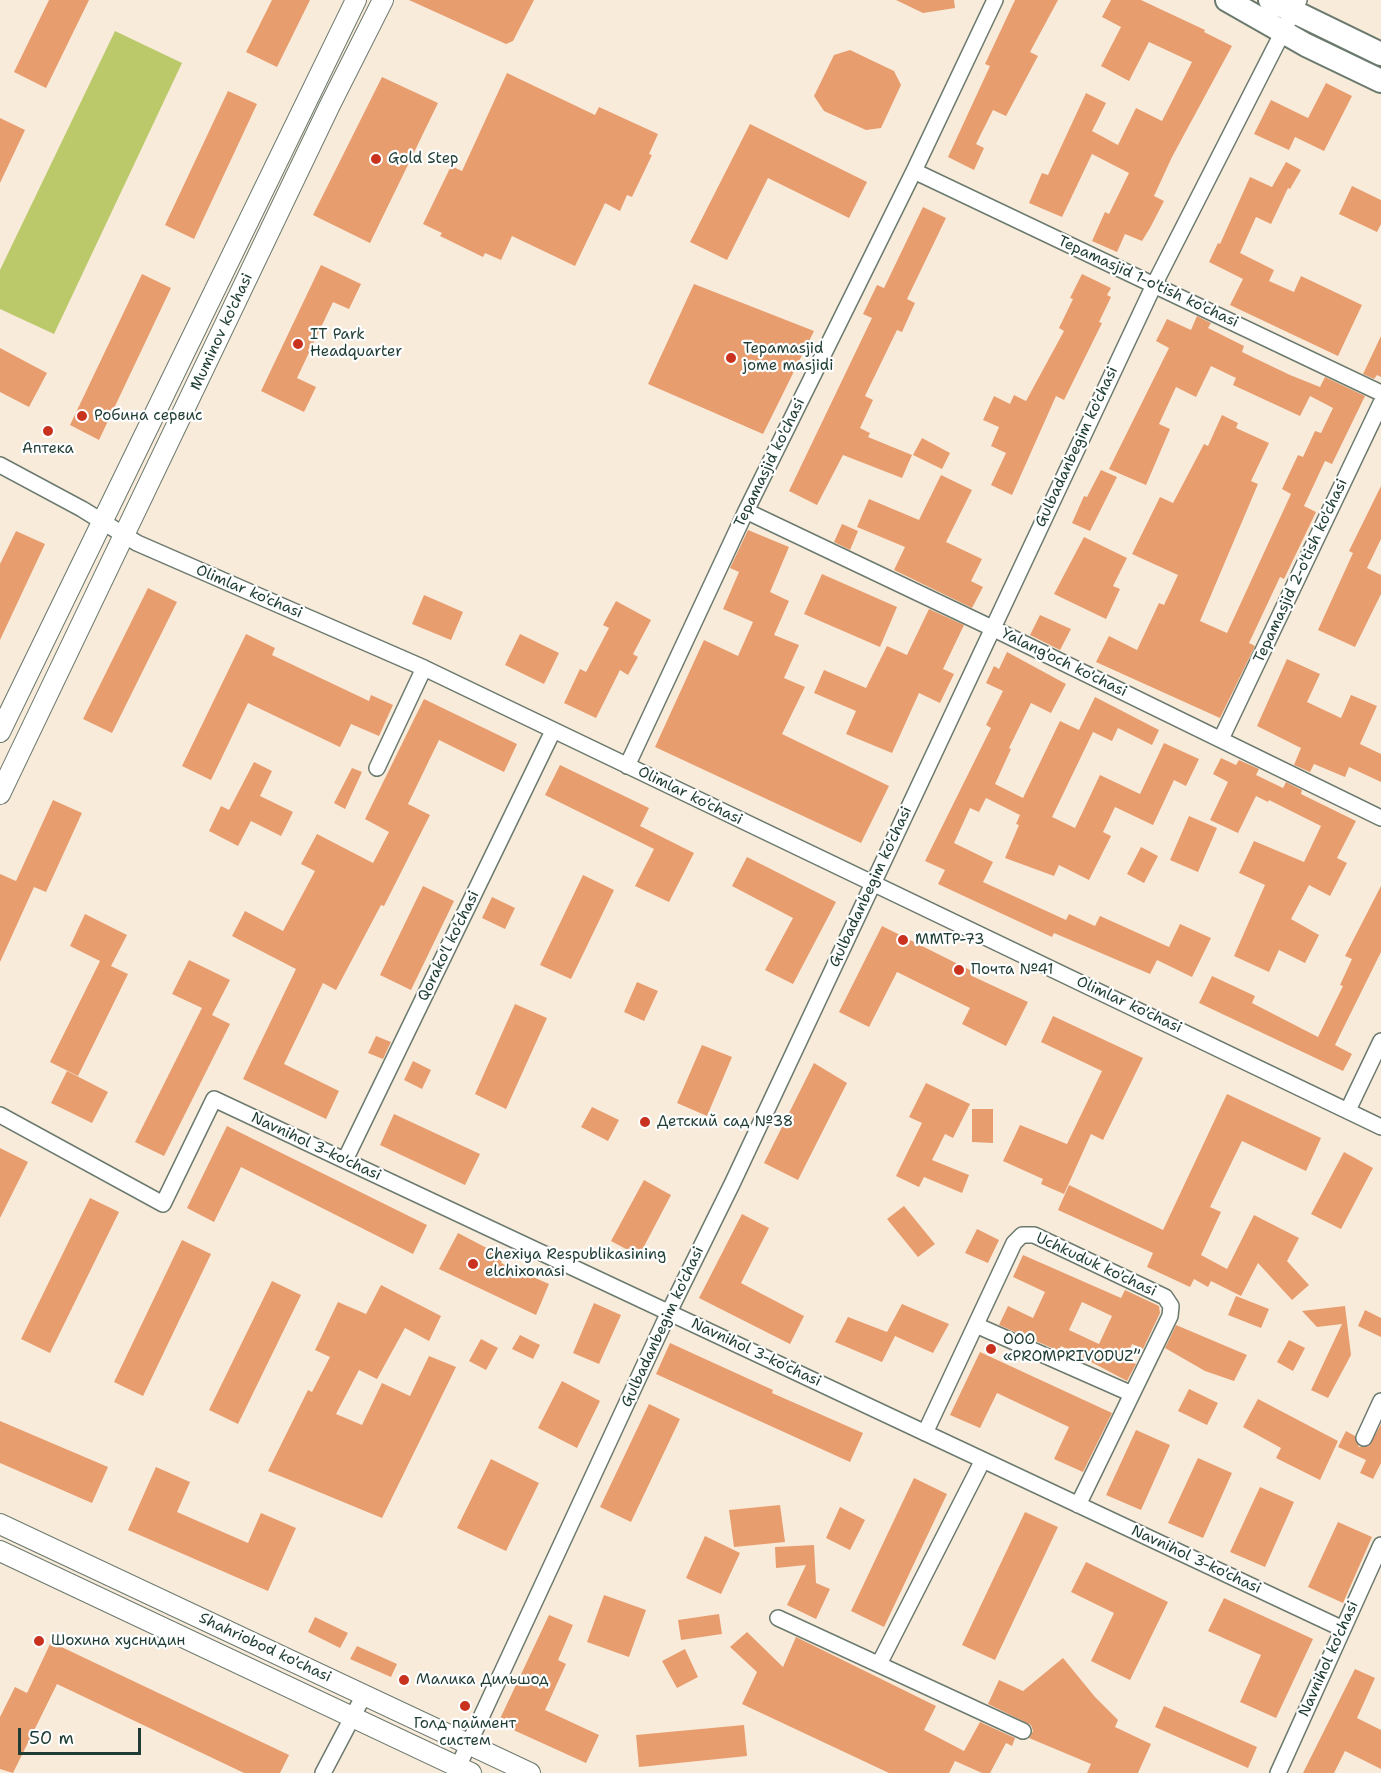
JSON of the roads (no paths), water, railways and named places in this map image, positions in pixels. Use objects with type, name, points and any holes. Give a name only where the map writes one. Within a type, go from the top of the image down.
[{"type":"main road","name":"Muminov ko'chasi","points":[[0,732],[356,0]]},
{"type":"main road","name":"Muminov ko'chasi","points":[[0,794],[330,105],[383,0]]},
{"type":"main road","points":[[1227,0],[1281,32],[1381,81]]},
{"type":"main road","points":[[1270,0],[1296,6],[1381,54]]},
{"type":"main road","name":"Shahriobod ko'chasi","points":[[0,1524],[530,1773]]},
{"type":"main road","name":"Shahriobod ko'chasi","points":[[0,1551],[465,1770]]},
{"type":"street","name":"Tepamasjid ko'chasi","points":[[627,766],[746,511],[914,171],[995,0]]},
{"type":"street","name":"Gulbadanbegim ko'chasi","points":[[465,1770],[468,1744],[669,1312],[737,1174],[1154,285],[1296,6]]},
{"type":"street","name":"Tepamasjid 1-o'tish ko'chasi","points":[[914,171],[1381,393]]},
{"type":"street","name":"Tepamasjid 2-o'tish ko'chasi","points":[[1221,739],[1381,403]]},
{"type":"street","name":"Olimlar ko'chasi","points":[[0,465],[82,509],[124,537],[424,668],[1381,1127]]},
{"type":"street","name":"Yalang'och ko'chasi","points":[[746,511],[1381,818]]},
{"type":"street","points":[[377,768],[424,668]]},
{"type":"street","name":"Qorako'l ko'chasi","points":[[345,1160],[553,731]]},
{"type":"street","points":[[1348,1110],[1381,1041]]},
{"type":"street","name":"Navnihol 3-ko'chasi","points":[[0,1115],[163,1204],[214,1099],[1343,1629]]},
{"type":"street","name":"Uchkuduk ko'chasi","points":[[925,1433],[978,1326],[1014,1243],[1022,1235],[1034,1235],[1165,1297],[1171,1306],[1170,1316],[1078,1504]]},
{"type":"street","points":[[978,1326],[1132,1394]]},
{"type":"street","points":[[1364,1438],[1381,1401]]},
{"type":"street","points":[[879,1664],[983,1460]]},
{"type":"street","name":"Navnihol ko'chasi","points":[[1278,1773],[1381,1545]]},
{"type":"street","points":[[778,1618],[1023,1731]]},
{"type":"street","points":[[323,1773],[364,1695]]},
{"type":"place","name":"Gold Step","points":[[376,159]]},
{"type":"place","name":"IT Park Headquarter","points":[[298,344]]},
{"type":"place","name":"Tepamasjid jome masjidi","points":[[731,358]]},
{"type":"place","name":"Робина сервис","points":[[82,416]]},
{"type":"place","name":"Аптека","points":[[48,431]]},
{"type":"place","name":"MMTP-73","points":[[903,940]]},
{"type":"place","name":"Почта №41","points":[[959,970]]},
{"type":"place","name":"Детский сад №38","points":[[645,1122]]},
{"type":"place","name":"Chexiya Respublikasining elchixonasi","points":[[473,1264]]},
{"type":"place","name":"ООО «PROMPRIVODUZ”","points":[[991,1349]]},
{"type":"place","name":"Шохина хуснидин","points":[[39,1641]]},
{"type":"place","name":"Малика Дильшод","points":[[404,1680]]},
{"type":"place","name":"Голд паймент систем","points":[[465,1706]]}]
